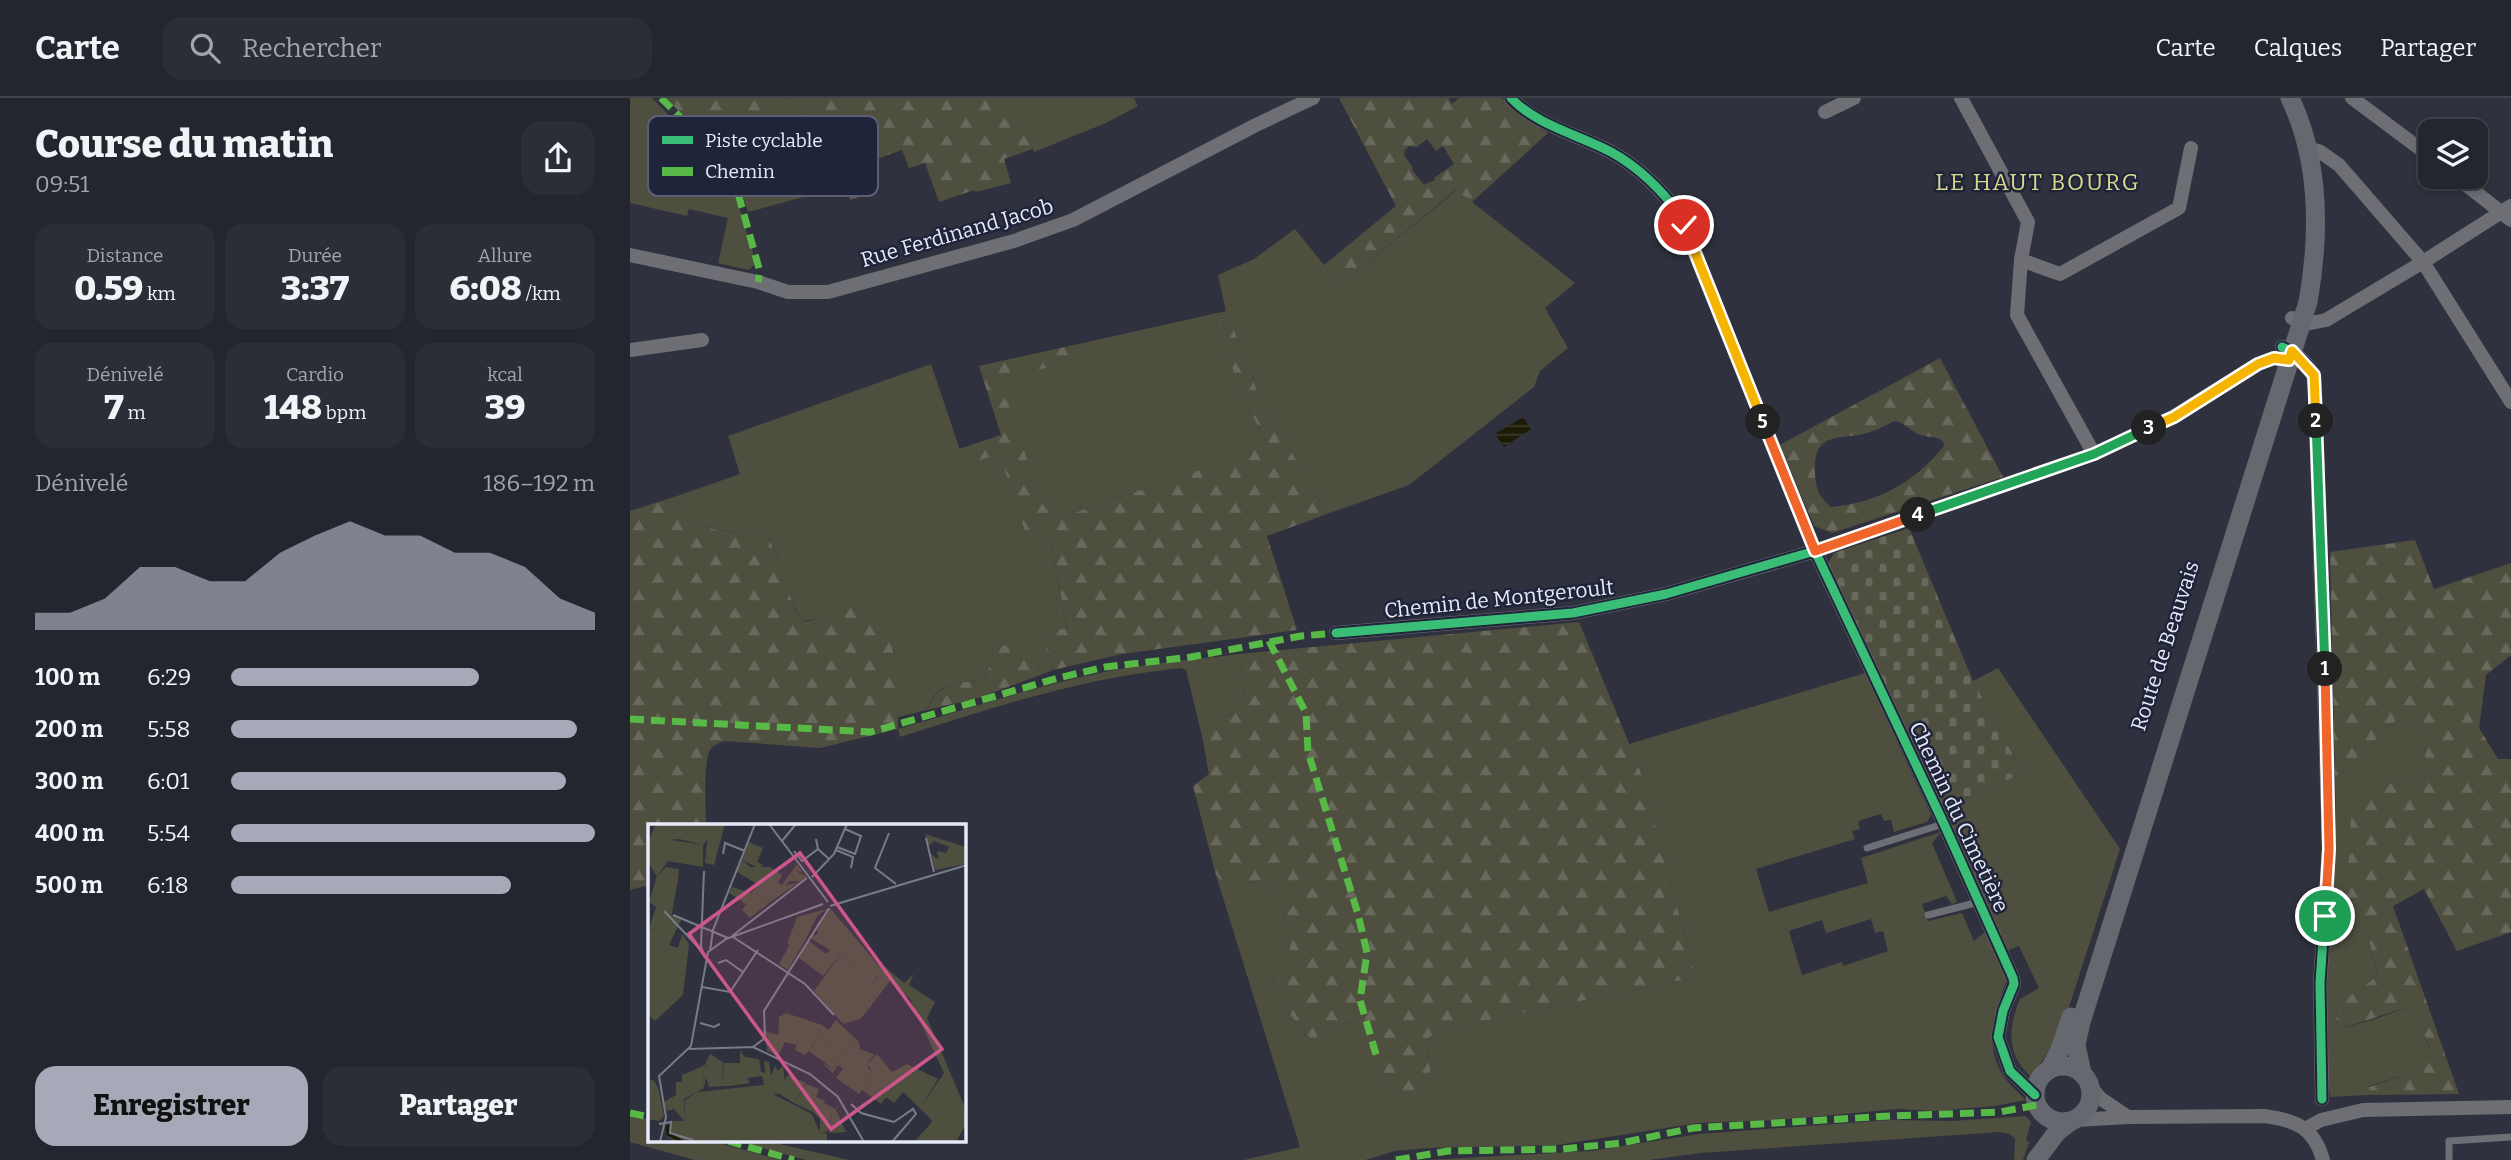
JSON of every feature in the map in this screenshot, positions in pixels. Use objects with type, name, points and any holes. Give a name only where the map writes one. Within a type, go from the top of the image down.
[{"type":"main road","name":"Route de Beauvais","points":[[2049,1070],[2059,1052],[2090,961],[2297,320],[2314,233],[2314,188],[2309,149],[2290,98]]},
{"type":"main road","name":"Route de Beauvais","points":[[2086,1080],[2076,1045],[2081,1022],[2286,354]]},
{"type":"main road","points":[[2059,1066],[2069,1067],[2086,1080],[2089,1106],[2083,1114],[2057,1132],[2033,1160],[2039,1080],[2049,1070],[2059,1066]]},
{"type":"main road","points":[[2037,1102],[2046,1117],[2055,1122],[2073,1121]]},
{"type":"street","name":"Rue Ferdinand Jacob","points":[[630,255],[758,282],[789,292],[828,292],[1014,241],[1073,220],[1313,98]]},
{"type":"street","name":"Chemin du Cimetière","points":[[1511,98],[1551,124],[1615,154],[1658,189],[1678,215],[1815,551],[1944,824],[2013,978],[2012,991],[1999,1024],[1998,1037],[2010,1071],[2037,1102]]},
{"type":"street","points":[[1825,112],[1853,98]]},
{"type":"street","points":[[1961,98],[2028,222],[2021,260],[2017,315],[2094,454]]},
{"type":"street","points":[[2353,98],[2418,147]]},
{"type":"street","points":[[2021,260],[2060,274],[2179,208],[2191,148]]},
{"type":"street","points":[[2309,149],[2339,165],[2423,262],[2511,402]]},
{"type":"street","points":[[2297,320],[2305,324],[2326,320],[2508,213],[2473,189]]},
{"type":"street","points":[[630,350],[702,340]]},
{"type":"street","name":"Chemin de Montgeroult","points":[[1336,633],[1602,608],[1666,594],[1815,551],[2094,454],[2174,417],[2258,364],[2286,354]]},
{"type":"street","points":[[2286,354],[2314,375],[2315,388],[2329,849],[2320,983],[2322,1098]]},
{"type":"street","points":[[2086,1080],[2100,1098],[2129,1117]]},
{"type":"street","points":[[2305,1129],[2321,1121],[2363,1110],[2511,1107]]},
{"type":"street","points":[[2073,1121],[2129,1117],[2264,1116],[2285,1119],[2305,1129],[2318,1143],[2323,1160]]},
{"type":"lane","points":[[1867,848],[1944,824]]},
{"type":"lane","points":[[1928,915],[1979,902]]},
{"type":"lane","points":[[2449,1160],[2449,1140],[2511,1137]]},
{"type":"green space","points":[[630,98],[652,98],[669,116],[648,116],[648,196],[736,196],[756,263],[749,270],[718,263],[728,218],[689,209],[687,216],[630,203]]},
{"type":"green space","points":[[666,98],[788,98],[771,102],[777,116],[683,116]]},
{"type":"green space","points":[[802,98],[808,116],[760,116],[770,102]]},
{"type":"green space","points":[[802,98],[1013,98],[1033,149],[1004,159],[1011,183],[975,192],[974,190],[939,202],[925,163],[909,168],[902,150],[878,159],[878,116],[809,116]]},
{"type":"green space","points":[[1013,98],[1134,98],[1138,106],[1106,123],[1034,152]]},
{"type":"green space","points":[[1339,98],[1448,98],[1452,104],[1459,98],[1502,98],[1521,116],[1548,133],[1472,202],[1456,190],[1340,285],[1324,265],[1396,206]],"holes":[[[1427,139],[1436,151],[1443,146],[1454,164],[1434,178],[1435,180],[1424,185],[1412,170],[1404,155],[1405,150],[1409,146],[1417,147]]]},
{"type":"green space","points":[[1457,190],[1575,283],[1545,308],[1568,348],[1540,371],[1534,387],[1409,485],[1327,514],[1258,393],[1229,317],[1215,321],[1243,397],[1265,440],[1253,452],[1062,517],[1051,515],[1042,503],[1001,386],[1005,380],[1092,348],[1092,341],[1226,311],[1218,275],[1254,259],[1295,229],[1340,285]]},
{"type":"green space","points":[[743,196],[807,196],[748,212]]},
{"type":"green space","points":[[1229,317],[1258,393],[1327,514],[1267,536],[1297,630],[1122,654],[1053,670],[1041,634],[1067,628],[1050,537],[1029,543],[999,453],[965,466],[959,449],[1001,435],[979,366],[1092,341],[1092,348],[1086,355],[1006,380],[1002,386],[1042,503],[1051,515],[1062,517],[1252,452],[1265,440],[1243,397],[1215,321]]},
{"type":"green space","points":[[1940,358],[2003,477],[1832,533],[1814,526],[1780,445]],"holes":[[[1894,421],[1920,435],[1940,439],[1944,446],[1921,470],[1894,488],[1864,501],[1831,507],[1820,495],[1816,481],[1816,458],[1822,445],[1833,439],[1863,434]]]},
{"type":"green space","points":[[931,364],[965,465],[999,453],[1029,542],[1050,537],[1067,629],[1041,634],[1053,670],[1043,674],[1039,665],[992,653],[988,670],[980,679],[940,690],[927,710],[898,717],[894,650],[857,607],[841,606],[815,619],[803,621],[790,598],[773,545],[765,533],[721,530],[702,525],[680,507],[674,497],[740,474],[728,436]]},
{"type":"green space","points":[[674,497],[695,521],[712,529],[766,533],[795,610],[803,621],[813,620],[833,609],[846,606],[864,610],[877,619],[886,631],[896,662],[898,729],[820,748],[725,741],[714,745],[706,764],[706,824],[648,824],[648,885],[630,890],[630,511]]},
{"type":"green space","points":[[1909,528],[1973,681],[2023,773],[1944,809],[1828,563],[1834,553]]},
{"type":"green space","points":[[2415,540],[2434,589],[2511,563],[2511,655],[2486,675],[2479,728],[2498,759],[2511,759],[2511,932],[2457,951],[2424,889],[2393,906],[2459,1094],[2369,1095],[2369,1087],[2407,1074],[2430,1048],[2418,1021],[2408,1007],[2337,1030],[2336,1006],[2378,976],[2366,929],[2346,910],[2351,816],[2386,784],[2427,776],[2419,733],[2414,727],[2397,720],[2335,779],[2330,552]]},
{"type":"green space","points":[[1579,622],[1640,770],[1696,977],[1436,1031],[1426,1041],[1431,1075],[1425,1088],[1395,1100],[1385,1094],[1364,1030],[1355,1022],[1342,1024],[1313,1039],[1302,1033],[1272,985],[1288,960],[1290,949],[1278,890],[1273,882],[1257,881],[1235,885],[1222,881],[1216,875],[1193,786],[1209,774],[1202,736],[1212,720],[1235,713],[1245,695],[1239,654]]},
{"type":"green space","points":[[1008,645],[1029,655],[1043,674],[978,698],[927,710],[936,694],[945,687],[977,681],[984,676],[995,651]]},
{"type":"green space","points":[[1239,654],[1245,695],[1235,713],[1212,720],[1202,736],[1186,670],[1181,668],[1073,686],[900,737],[898,729],[1100,673]]},
{"type":"green space","points":[[1998,668],[2120,849],[2060,1035],[2031,1077],[2013,1050],[2012,1030],[2020,999],[2039,988],[2019,946],[2006,951],[1944,809],[2023,773],[1973,681]]},
{"type":"green space","points":[[1865,673],[1931,815],[1927,822],[1894,832],[1891,820],[1884,821],[1881,814],[1858,821],[1860,829],[1852,831],[1855,839],[1756,869],[1769,912],[1868,883],[1861,858],[1941,832],[1932,843],[1957,902],[1952,904],[1946,896],[1922,904],[1928,921],[1962,913],[1974,941],[1985,932],[2007,979],[1995,1015],[1992,1039],[1994,1051],[2005,1078],[2026,1100],[1995,1106],[1935,1111],[1898,1109],[1778,1120],[1698,1123],[1557,1145],[1428,1148],[1395,1151],[1365,1160],[1244,1160],[1300,1147],[1216,875],[1228,884],[1273,882],[1278,890],[1290,949],[1288,960],[1272,985],[1302,1033],[1313,1039],[1342,1024],[1355,1022],[1364,1029],[1385,1094],[1431,1075],[1426,1041],[1436,1031],[1696,977],[1640,770],[1629,744]],"holes":[[[1871,919],[1875,933],[1883,931],[1888,951],[1843,966],[1842,962],[1802,975],[1789,931],[1822,920],[1826,933]]]},
{"type":"green space","points":[[2397,720],[2414,727],[2419,733],[2427,776],[2386,784],[2366,929],[2378,977],[2336,1006],[2337,1030],[2408,1007],[2418,1021],[2430,1049],[2407,1074],[2369,1086],[2369,1095],[2330,1097],[2324,1041],[2329,896],[2336,825],[2335,779]]},
{"type":"green space","points":[[630,1115],[648,1119],[648,1142],[716,1142],[780,1160],[695,1160],[630,1142]]},
{"type":"green space","points":[[2026,1116],[2031,1122],[2026,1140],[2029,1142],[2023,1160],[2014,1160],[2015,1139],[2010,1134],[1999,1132],[1701,1153],[1649,1160],[1427,1160],[1591,1151],[1699,1134],[1890,1120],[1952,1121]]},
{"type":"green space","points":[[742,1142],[771,1142],[849,1160],[806,1160]]},
{"type":"shaded area","points":[[1523,417],[1531,429],[1504,447],[1495,434]]},
{"type":"marked path","points":[[661,98],[679,116]]},
{"type":"marked path","points":[[739,196],[760,272],[758,282]]},
{"type":"marked path","points":[[630,719],[871,732],[1105,667],[1191,657],[1301,636],[1336,633]]},
{"type":"marked path","points":[[1269,641],[1306,713],[1308,752],[1358,914],[1367,953],[1360,1000],[1378,1061]]},
{"type":"marked path","points":[[1396,1160],[1448,1151],[1563,1149],[1621,1143],[1693,1128],[2000,1112],[2037,1105]]},
{"type":"marked path","points":[[630,1113],[648,1117]]},
{"type":"marked path","points":[[731,1142],[794,1160]]},
{"type":"cycle path","points":[[1511,98],[1545,122],[1611,152],[1630,164],[1665,196],[1679,214],[1815,551],[1944,824],[2013,978],[2014,984],[2003,1011],[1998,1037],[2010,1071],[2035,1095]]},
{"type":"cycle path","points":[[2282,347],[2305,363],[2312,374],[2315,388],[2329,849],[2320,983],[2322,1099]]},
{"type":"cycle path","points":[[1336,633],[1573,613],[1666,594],[1815,551],[2094,454],[2173,417],[2258,364],[2274,358],[2289,360]]},
{"type":"district","name":"LE HAUT BOURG","points":[[2038,182]]},
{"type":"route","points":[[1684,225],[1815,551],[2094,454],[2174,417],[2258,364],[2274,358],[2289,360],[2292,351],[2297,354],[2314,375],[2315,388],[2329,849],[2325,916]]}]
